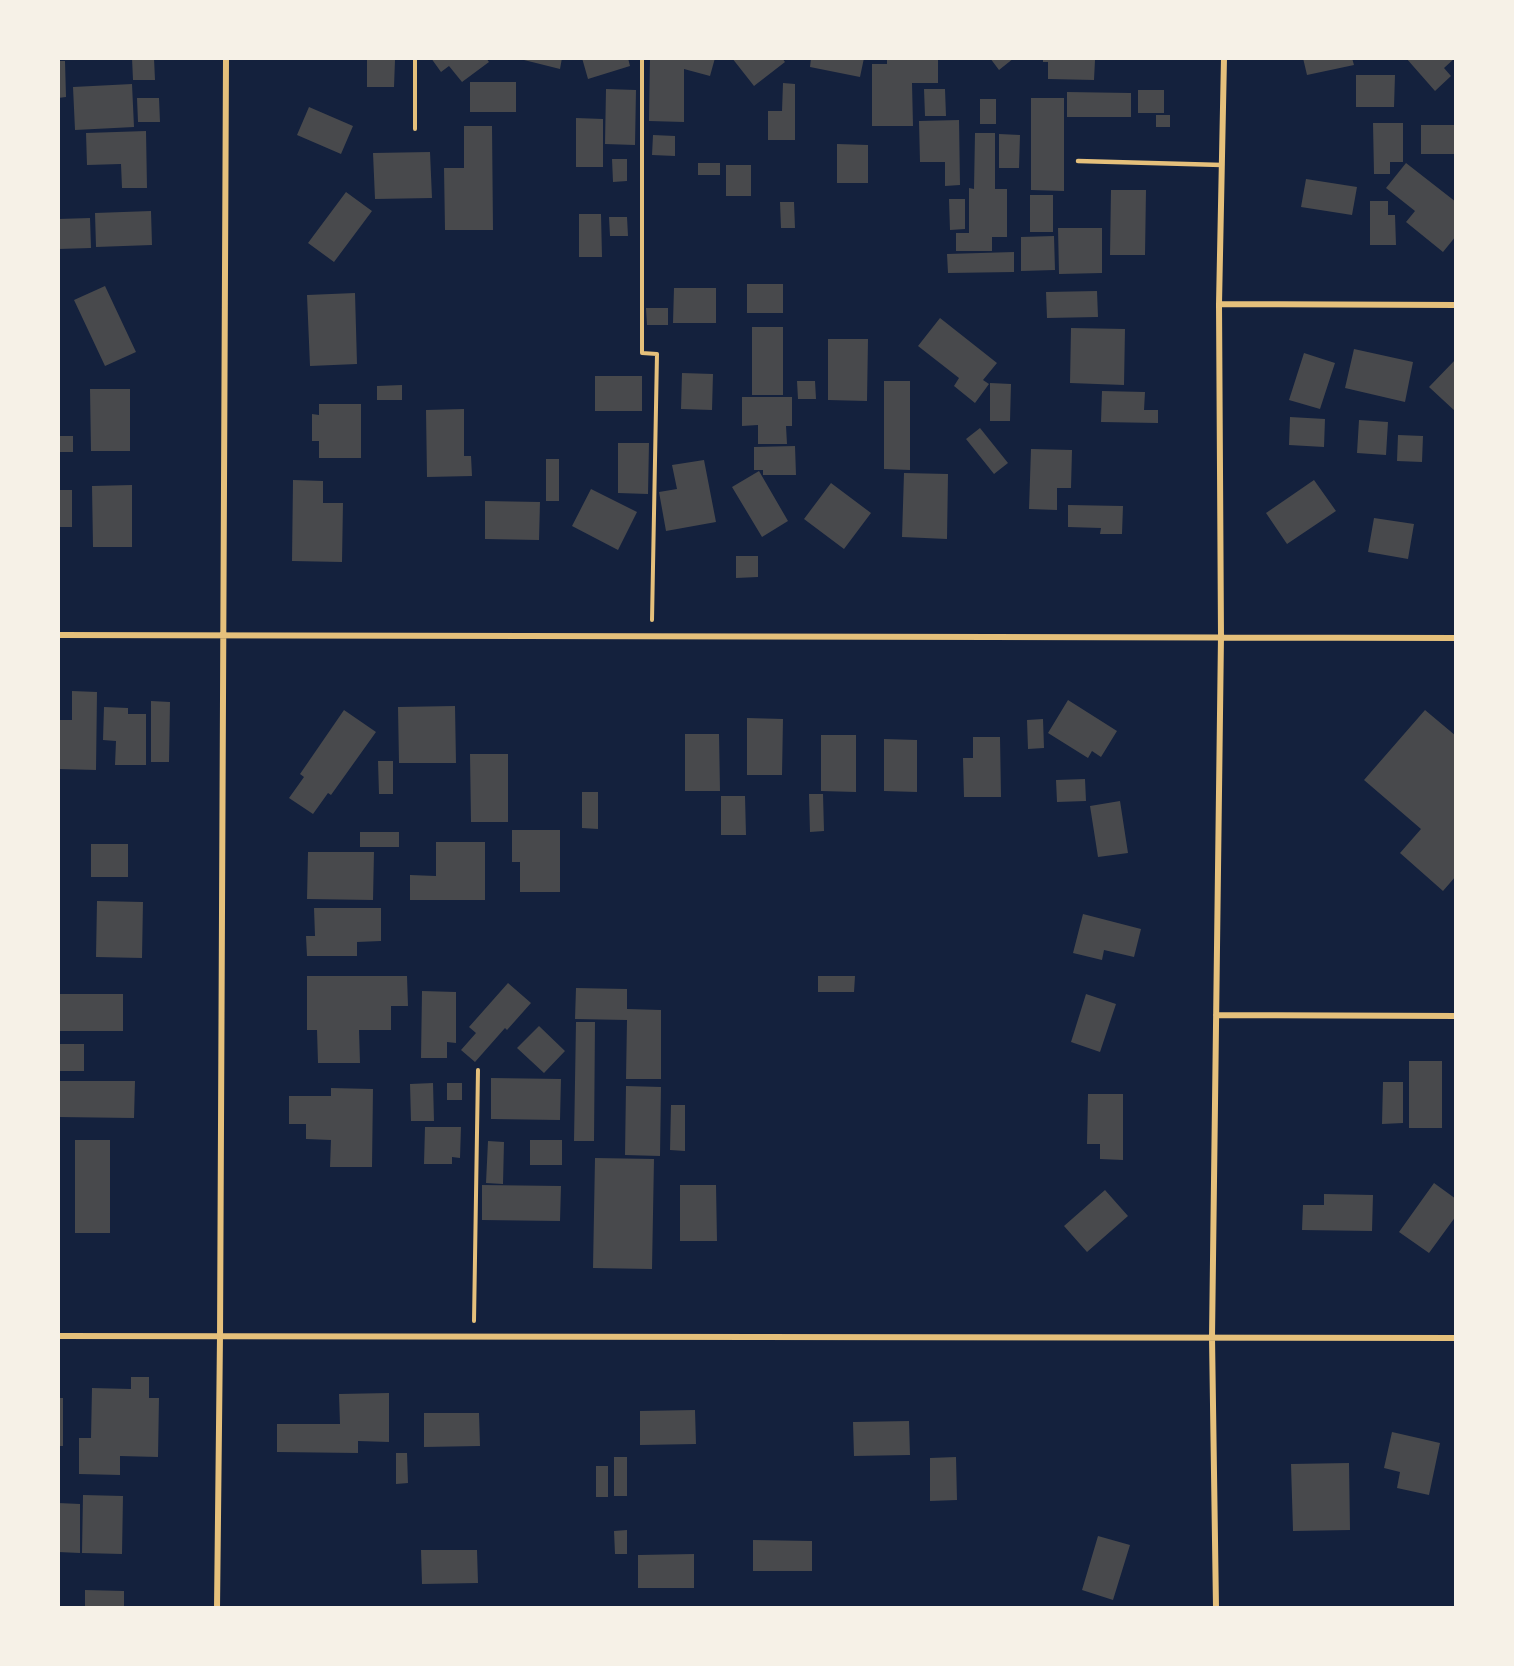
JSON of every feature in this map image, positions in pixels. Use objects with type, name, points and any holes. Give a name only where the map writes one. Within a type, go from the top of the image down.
[{"type":"street","points":[[217,1608],[226,58]]},
{"type":"street","points":[[1216,1608],[1212,1337],[1221,636],[1219,304],[1224,58]]},
{"type":"street","points":[[1219,304],[1455,305]]},
{"type":"street","points":[[58,635],[1455,638]]},
{"type":"street","points":[[1216,1015],[1455,1016]]},
{"type":"street","points":[[58,1336],[1455,1338]]},
{"type":"lane","points":[[1078,161],[1222,165]]},
{"type":"path","points":[[415,58],[415,129]]},
{"type":"path","points":[[642,58],[642,353],[657,354],[651,635]]},
{"type":"path","points":[[474,1337],[478,1070]]},
{"type":"building","points":[[132,58],[154,58],[155,80],[133,80]]},
{"type":"building","points":[[431,58],[486,58],[489,62],[462,82],[449,66],[441,72]]},
{"type":"building","points":[[516,58],[562,58],[560,69]]},
{"type":"building","points":[[582,58],[628,58],[630,66],[588,79]]},
{"type":"building","points":[[650,58],[715,58],[710,76],[684,69],[684,122],[649,121]]},
{"type":"building","points":[[732,58],[782,58],[785,62],[754,86]]},
{"type":"building","points":[[811,58],[864,58],[860,77],[810,67]]},
{"type":"building","points":[[887,58],[938,58],[938,83],[912,83],[913,126],[872,126],[872,64],[887,64]]},
{"type":"building","points":[[990,58],[1014,58],[999,70]]},
{"type":"building","points":[[1043,58],[1095,60],[1094,80],[1048,79],[1048,62],[1043,62]]},
{"type":"building","points":[[1303,58],[1352,58],[1354,65],[1307,75]]},
{"type":"building","points":[[1406,58],[1455,58],[1444,68],[1451,76],[1435,91]]},
{"type":"building","points":[[367,59],[395,60],[394,87],[367,87]]},
{"type":"building","points":[[58,61],[65,61],[66,97],[58,98]]},
{"type":"building","points":[[1356,75],[1395,75],[1394,107],[1356,107]]},
{"type":"building","points":[[470,82],[516,82],[516,112],[470,112]]},
{"type":"building","points":[[783,83],[795,84],[795,140],[768,140],[768,111],[782,111]]},
{"type":"building","points":[[132,84],[134,127],[75,130],[73,87]]},
{"type":"building","points":[[606,89],[636,90],[635,145],[605,144]]},
{"type":"building","points":[[924,89],[945,89],[946,116],[925,116]]},
{"type":"building","points":[[1138,90],[1164,90],[1164,113],[1138,113]]},
{"type":"building","points":[[1067,92],[1131,93],[1131,117],[1067,117]]},
{"type":"building","points":[[137,98],[159,98],[160,122],[138,122]]},
{"type":"building","points":[[1031,98],[1064,98],[1064,191],[1031,190]]},
{"type":"building","points":[[980,99],[996,99],[996,124],[980,124]]},
{"type":"building","points":[[309,107],[353,126],[341,154],[297,135]]},
{"type":"building","points":[[1156,115],[1170,115],[1170,127],[1156,127]]},
{"type":"building","points":[[576,118],[603,119],[603,167],[576,167]]},
{"type":"building","points":[[959,120],[960,185],[945,186],[945,162],[920,162],[919,121]]},
{"type":"building","points":[[1373,123],[1403,123],[1403,162],[1390,162],[1390,174],[1374,174]]},
{"type":"building","points":[[1421,125],[1456,125],[1456,154],[1421,154]]},
{"type":"building","points":[[464,126],[492,126],[493,230],[445,230],[444,168],[464,168]]},
{"type":"building","points":[[146,131],[147,188],[122,188],[121,164],[87,165],[86,133]]},
{"type":"building","points":[[975,133],[995,133],[995,189],[1007,189],[1007,237],[992,237],[992,251],[956,251],[956,233],[969,233],[969,188],[974,189]]},
{"type":"building","points":[[999,134],[1020,135],[1019,168],[999,168]]},
{"type":"building","points":[[653,135],[675,136],[675,156],[652,155]]},
{"type":"building","points":[[837,144],[868,145],[868,183],[837,183]]},
{"type":"building","points":[[430,152],[432,198],[375,199],[373,153]]},
{"type":"building","points":[[612,159],[627,159],[627,181],[613,182]]},
{"type":"building","points":[[698,163],[720,163],[720,175],[698,175]]},
{"type":"building","points":[[1406,163],[1456,202],[1456,236],[1443,252],[1406,222],[1415,211],[1386,188]]},
{"type":"building","points":[[726,165],[751,165],[751,196],[726,196]]},
{"type":"building","points":[[1306,179],[1357,187],[1352,215],[1301,207]]},
{"type":"building","points":[[1111,190],[1146,190],[1145,255],[1110,255]]},
{"type":"building","points":[[346,192],[372,211],[334,262],[308,243]]},
{"type":"building","points":[[1030,195],[1053,195],[1053,232],[1030,232]]},
{"type":"building","points":[[949,199],[965,199],[965,229],[950,230]]},
{"type":"building","points":[[1370,201],[1388,201],[1388,215],[1395,215],[1396,245],[1370,245]]},
{"type":"building","points":[[780,202],[794,202],[795,228],[781,228]]},
{"type":"building","points":[[151,211],[152,245],[96,247],[95,213]]},
{"type":"building","points":[[579,214],[601,214],[602,257],[579,257]]},
{"type":"building","points":[[609,217],[627,217],[628,236],[610,236]]},
{"type":"building","points":[[90,218],[91,248],[58,249],[58,219]]},
{"type":"building","points":[[1058,228],[1102,228],[1102,273],[1059,274]]},
{"type":"building","points":[[1054,236],[1055,270],[1021,271],[1021,237]]},
{"type":"building","points":[[1014,252],[1014,272],[948,273],[947,254]]},
{"type":"building","points":[[747,284],[783,284],[783,313],[747,313]]},
{"type":"building","points":[[105,286],[136,352],[105,366],[74,300]]},
{"type":"building","points":[[674,288],[716,288],[716,323],[673,323]]},
{"type":"building","points":[[1097,291],[1098,317],[1047,318],[1046,292]]},
{"type":"building","points":[[355,293],[357,364],[310,366],[307,295]]},
{"type":"building","points":[[646,308],[668,308],[668,325],[647,325]]},
{"type":"building","points":[[940,318],[997,363],[983,380],[989,384],[975,403],[954,386],[959,378],[918,346]]},
{"type":"building","points":[[752,327],[783,327],[783,395],[752,395]]},
{"type":"building","points":[[1071,328],[1125,329],[1124,385],[1070,383]]},
{"type":"building","points":[[828,339],[868,339],[867,401],[828,400]]},
{"type":"building","points":[[1354,349],[1413,362],[1405,402],[1345,388]]},
{"type":"building","points":[[1304,353],[1335,363],[1320,409],[1289,400]]},
{"type":"building","points":[[1456,359],[1456,412],[1429,387]]},
{"type":"building","points":[[682,373],[713,374],[712,410],[681,409]]},
{"type":"building","points":[[595,376],[642,376],[642,411],[595,411]]},
{"type":"building","points":[[797,381],[815,381],[816,399],[798,399]]},
{"type":"building","points":[[884,381],[910,381],[910,470],[884,469]]},
{"type":"building","points":[[990,383],[1011,384],[1010,421],[990,421]]},
{"type":"building","points":[[402,385],[402,400],[377,400],[377,386]]},
{"type":"building","points":[[90,389],[130,389],[130,451],[91,451]]},
{"type":"building","points":[[1102,391],[1145,392],[1144,410],[1158,410],[1158,423],[1101,422]]},
{"type":"building","points":[[742,397],[792,397],[792,426],[786,426],[787,444],[758,444],[758,425],[742,426]]},
{"type":"building","points":[[319,404],[361,404],[361,458],[319,458],[319,441],[312,441],[312,414],[319,415]]},
{"type":"building","points":[[464,409],[464,456],[471,456],[472,476],[427,477],[426,410]]},
{"type":"building","points":[[1290,417],[1325,419],[1324,447],[1289,445]]},
{"type":"building","points":[[1359,420],[1388,422],[1386,455],[1357,453]]},
{"type":"building","points":[[980,428],[1008,463],[994,474],[966,439]]},
{"type":"building","points":[[1398,435],[1423,436],[1422,462],[1397,461]]},
{"type":"building","points":[[58,436],[73,436],[73,452],[58,452]]},
{"type":"building","points":[[618,443],[649,443],[648,494],[618,493]]},
{"type":"building","points":[[795,446],[796,475],[763,475],[763,470],[754,470],[754,447]]},
{"type":"building","points":[[1031,449],[1072,450],[1071,488],[1057,488],[1057,510],[1029,509]]},
{"type":"building","points":[[546,459],[559,459],[559,501],[546,501]]},
{"type":"building","points":[[704,460],[716,522],[666,531],[659,492],[677,489],[672,465]]},
{"type":"building","points":[[759,471],[788,521],[762,537],[732,487]]},
{"type":"building","points":[[904,473],[948,474],[947,539],[902,537]]},
{"type":"building","points":[[293,480],[323,481],[323,503],[343,503],[342,562],[292,561]]},
{"type":"building","points":[[1314,480],[1336,511],[1287,544],[1266,513]]},
{"type":"building","points":[[831,483],[871,513],[844,549],[804,519]]},
{"type":"building","points":[[132,485],[132,547],[93,547],[92,486]]},
{"type":"building","points":[[591,489],[637,512],[618,550],[572,526]]},
{"type":"building","points":[[58,490],[72,490],[72,527],[58,527]]},
{"type":"building","points":[[485,501],[540,502],[539,540],[485,539]]},
{"type":"building","points":[[1068,505],[1123,506],[1122,534],[1100,534],[1101,528],[1068,527]]},
{"type":"building","points":[[1374,518],[1414,524],[1408,559],[1368,552]]},
{"type":"building","points":[[736,556],[758,556],[758,577],[736,578]]},
{"type":"building","points":[[72,691],[97,692],[96,770],[58,769],[58,720],[72,720]]},
{"type":"building","points":[[1068,700],[1117,731],[1101,757],[1092,751],[1088,758],[1048,733]]},
{"type":"building","points":[[151,701],[170,702],[169,762],[151,762]]},
{"type":"building","points":[[455,706],[456,763],[399,763],[398,707]]},
{"type":"building","points":[[104,707],[128,708],[128,714],[146,714],[146,765],[115,765],[116,741],[103,740]]},
{"type":"building","points":[[344,710],[376,732],[331,795],[328,793],[313,814],[289,798],[304,777],[300,774]]},
{"type":"building","points":[[1425,710],[1456,736],[1456,876],[1443,891],[1400,853],[1421,829],[1364,780]]},
{"type":"building","points":[[747,718],[783,719],[782,775],[747,775]]},
{"type":"building","points":[[1043,719],[1044,748],[1028,749],[1027,720]]},
{"type":"building","points":[[685,734],[719,734],[720,791],[685,791]]},
{"type":"building","points":[[821,735],[856,735],[856,792],[821,791]]},
{"type":"building","points":[[973,737],[1000,737],[1001,797],[964,797],[963,758],[973,758]]},
{"type":"building","points":[[884,739],[917,740],[917,792],[884,791]]},
{"type":"building","points":[[470,754],[508,754],[508,822],[471,822]]},
{"type":"building","points":[[378,761],[393,761],[393,794],[379,794]]},
{"type":"building","points":[[1085,779],[1086,801],[1057,802],[1056,780]]},
{"type":"building","points":[[582,792],[598,792],[598,829],[582,828]]},
{"type":"building","points":[[809,794],[823,794],[824,831],[810,832]]},
{"type":"building","points":[[721,796],[745,796],[746,835],[721,835]]},
{"type":"building","points":[[1120,801],[1128,853],[1098,857],[1090,806]]},
{"type":"building","points":[[512,830],[560,830],[560,892],[520,892],[520,862],[512,862]]},
{"type":"building","points":[[360,832],[399,832],[399,847],[360,847]]},
{"type":"building","points":[[436,842],[485,842],[485,900],[410,900],[410,875],[436,876]]},
{"type":"building","points":[[91,844],[128,844],[128,877],[91,877]]},
{"type":"building","points":[[308,852],[374,852],[373,900],[307,899]]},
{"type":"building","points":[[97,901],[143,902],[142,958],[96,957]]},
{"type":"building","points":[[314,908],[381,908],[381,941],[357,942],[357,956],[307,956],[306,936],[315,936]]},
{"type":"building","points":[[1083,914],[1141,929],[1134,957],[1104,950],[1102,960],[1073,953]]},
{"type":"building","points":[[307,976],[407,976],[408,1006],[391,1006],[391,1030],[359,1030],[360,1063],[318,1063],[317,1030],[307,1030]]},
{"type":"building","points":[[818,976],[855,976],[854,992],[818,992]]},
{"type":"building","points":[[508,983],[531,1003],[475,1062],[461,1050],[476,1033],[469,1027]]},
{"type":"building","points":[[576,988],[627,989],[627,1009],[661,1010],[661,1079],[626,1079],[627,1020],[575,1019]]},
{"type":"building","points":[[422,991],[456,992],[456,1043],[447,1042],[447,1058],[421,1058]]},
{"type":"building","points":[[58,994],[123,994],[123,1031],[58,1031]]},
{"type":"building","points":[[1086,994],[1116,1004],[1100,1052],[1071,1042]]},
{"type":"building","points":[[576,1022],[595,1022],[594,1141],[574,1141]]},
{"type":"building","points":[[539,1026],[565,1051],[544,1073],[517,1048]]},
{"type":"building","points":[[58,1044],[84,1044],[84,1071],[58,1071]]},
{"type":"building","points":[[1409,1061],[1442,1061],[1442,1128],[1409,1128]]},
{"type":"building","points":[[491,1078],[561,1079],[560,1120],[491,1119]]},
{"type":"building","points":[[58,1081],[135,1081],[134,1118],[58,1117]]},
{"type":"building","points":[[1383,1082],[1403,1082],[1403,1123],[1382,1124]]},
{"type":"building","points":[[433,1083],[434,1121],[411,1121],[410,1084]]},
{"type":"building","points":[[447,1083],[462,1083],[462,1100],[447,1100]]},
{"type":"building","points":[[626,1086],[661,1087],[660,1156],[625,1155]]},
{"type":"building","points":[[331,1088],[373,1089],[372,1167],[330,1167],[331,1140],[306,1139],[306,1124],[289,1124],[289,1096],[331,1096]]},
{"type":"building","points":[[1088,1094],[1123,1094],[1123,1160],[1100,1159],[1100,1144],[1087,1144]]},
{"type":"building","points":[[671,1105],[685,1105],[685,1151],[670,1150]]},
{"type":"building","points":[[425,1127],[461,1127],[460,1158],[452,1157],[452,1164],[424,1164]]},
{"type":"building","points":[[75,1140],[110,1140],[110,1233],[75,1233]]},
{"type":"building","points":[[530,1140],[562,1140],[562,1165],[530,1165]]},
{"type":"building","points":[[488,1141],[504,1142],[503,1184],[486,1183]]},
{"type":"building","points":[[595,1158],[654,1159],[652,1269],[593,1268]]},
{"type":"building","points":[[1434,1183],[1456,1199],[1456,1216],[1429,1253],[1399,1232]]},
{"type":"building","points":[[482,1185],[561,1186],[560,1221],[482,1220]]},
{"type":"building","points":[[680,1185],[716,1185],[717,1241],[680,1241]]},
{"type":"building","points":[[1105,1190],[1128,1216],[1087,1252],[1064,1226]]},
{"type":"building","points":[[1324,1194],[1373,1195],[1372,1231],[1302,1230],[1303,1205],[1324,1205]]},
{"type":"building","points":[[131,1377],[149,1377],[149,1398],[159,1398],[158,1457],[120,1456],[120,1475],[79,1474],[79,1438],[91,1438],[92,1388],[131,1389]]},
{"type":"building","points":[[389,1393],[389,1442],[358,1441],[358,1453],[277,1452],[277,1424],[340,1424],[339,1394]]},
{"type":"building","points":[[58,1398],[63,1398],[63,1446],[58,1446]]},
{"type":"building","points":[[695,1410],[696,1444],[640,1445],[640,1411]]},
{"type":"building","points":[[424,1413],[479,1413],[480,1446],[424,1447]]},
{"type":"building","points":[[909,1421],[910,1455],[854,1456],[853,1422]]},
{"type":"building","points":[[1392,1432],[1440,1443],[1429,1495],[1397,1488],[1400,1472],[1384,1468]]},
{"type":"building","points":[[396,1453],[407,1453],[408,1483],[396,1484]]},
{"type":"building","points":[[614,1457],[627,1457],[627,1496],[614,1496]]},
{"type":"building","points":[[956,1457],[957,1500],[930,1501],[930,1458]]},
{"type":"building","points":[[1349,1463],[1350,1530],[1293,1531],[1291,1464]]},
{"type":"building","points":[[596,1466],[608,1466],[608,1497],[596,1497]]},
{"type":"building","points":[[83,1495],[123,1496],[122,1554],[82,1553]]},
{"type":"building","points":[[58,1503],[80,1504],[80,1553],[58,1552]]},
{"type":"building","points":[[627,1530],[627,1554],[615,1554],[614,1531]]},
{"type":"building","points":[[1098,1536],[1130,1545],[1113,1600],[1082,1590]]},
{"type":"building","points":[[753,1540],[812,1541],[812,1571],[753,1571]]},
{"type":"building","points":[[421,1550],[477,1550],[478,1583],[422,1584]]},
{"type":"building","points":[[694,1554],[694,1588],[638,1588],[638,1555]]},
{"type":"building","points":[[85,1590],[124,1591],[124,1608],[85,1608]]}]
